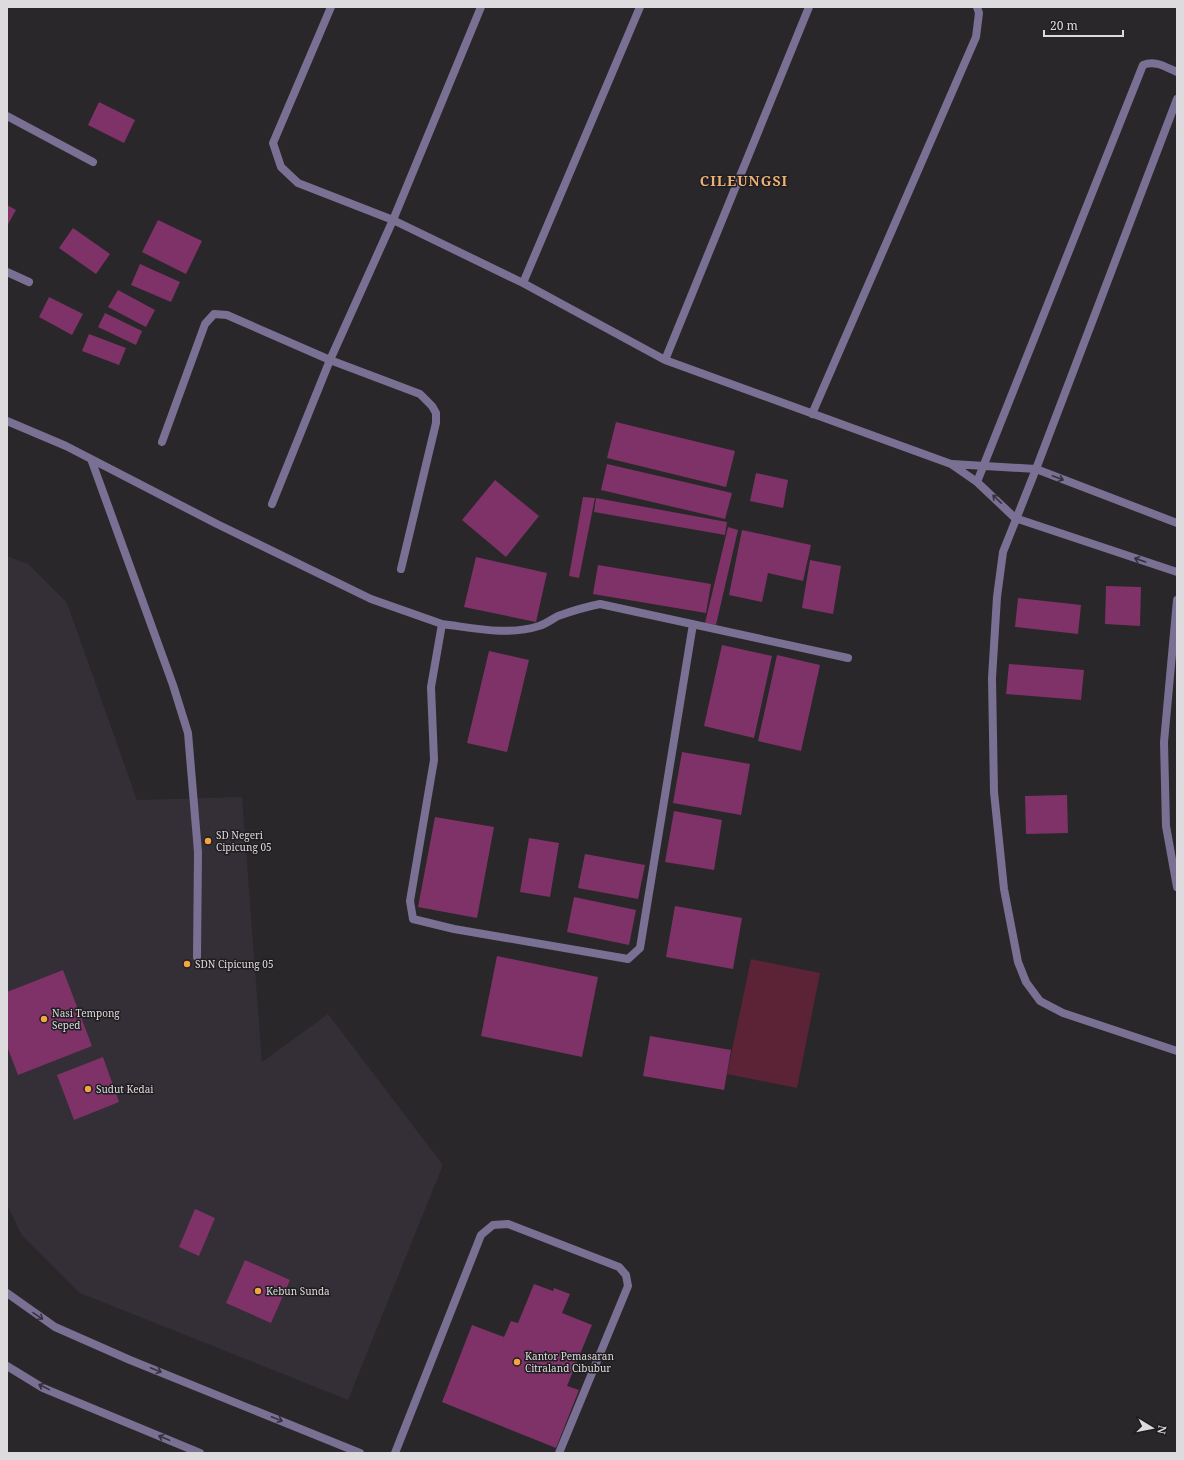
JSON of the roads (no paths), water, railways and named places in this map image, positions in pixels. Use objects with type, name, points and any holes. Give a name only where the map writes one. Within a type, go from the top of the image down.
[{"type":"street","points":[[331,7],[273,143],[281,167],[298,183],[393,220],[523,283],[665,360],[951,464],[977,482],[1015,518],[1177,572]]},
{"type":"street","points":[[272,504],[330,360],[393,220],[481,7]]},
{"type":"street","points":[[523,283],[640,7]]},
{"type":"street","points":[[665,360],[809,7]]},
{"type":"street","points":[[812,414],[976,37],[979,13],[977,7]]},
{"type":"street","points":[[977,482],[982,466],[1143,65],[1150,62],[1159,64],[1177,72]]},
{"type":"street","points":[[1177,99],[1003,552],[997,597],[992,678],[994,792],[1004,889],[1018,962],[1026,982],[1040,1001],[1063,1013],[1177,1051]]},
{"type":"street","points":[[7,116],[92,162]]},
{"type":"street","points":[[7,272],[29,282]]},
{"type":"street","points":[[162,442],[205,324],[214,314],[227,315],[330,360],[420,394],[427,399],[436,413],[436,423],[401,569]]},
{"type":"street","points":[[7,421],[91,459],[217,524],[371,599],[442,624],[498,631],[526,629],[540,626],[584,607],[600,604],[848,658]]},
{"type":"street","points":[[91,459],[173,685],[188,733],[198,852],[197,957]]},
{"type":"street","points":[[951,464],[1036,469],[1177,522]]},
{"type":"street","points":[[1177,600],[1164,742],[1166,826],[1177,887]]},
{"type":"street","points":[[442,624],[431,687],[434,760],[410,901],[413,919],[454,929],[628,959],[640,948],[692,624]]},
{"type":"street","points":[[395,1453],[481,1235],[493,1225],[508,1224],[619,1267],[626,1275],[628,1286],[559,1453]]},
{"type":"street","points":[[7,1293],[55,1327],[130,1360],[360,1453]]},
{"type":"street","points":[[7,1366],[44,1388],[200,1453]]},
{"type":"place","name":"SD Negeri Cipicung 05","points":[[208,841]]},
{"type":"place","name":"SDN Cipicung 05","points":[[187,964]]},
{"type":"place","name":"Nasi Tempong Seped","points":[[44,1019]]},
{"type":"place","name":"Sudut Kedai","points":[[88,1089]]},
{"type":"place","name":"Kebun Sunda","points":[[258,1291]]},
{"type":"place","name":"Kantor Pemasaran Citraland Cibubur","points":[[517,1362]]},
{"type":"district","name":"CILEUNGSI","points":[[744,181]]}]
